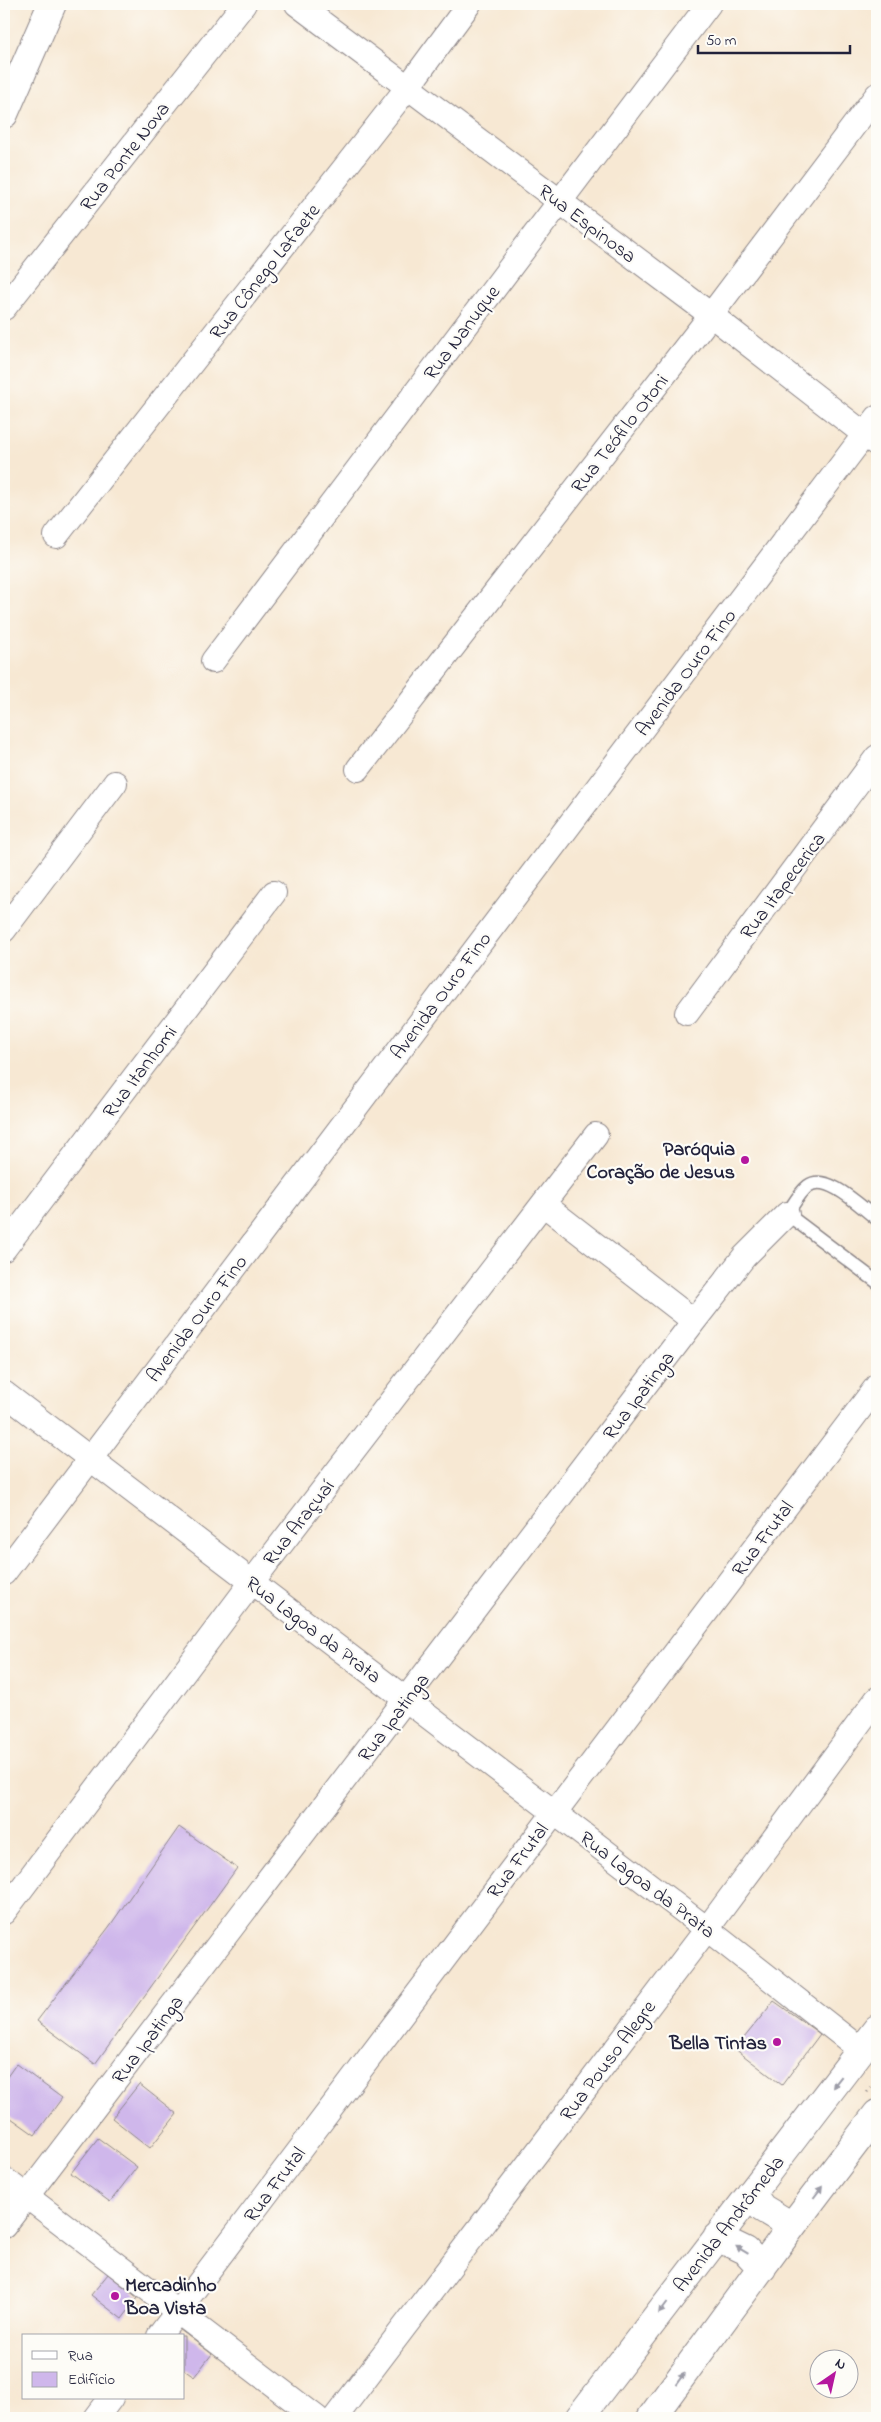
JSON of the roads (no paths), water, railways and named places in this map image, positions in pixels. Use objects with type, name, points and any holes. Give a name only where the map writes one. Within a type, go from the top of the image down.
[{"type":"main road","points":[[4,114],[52,4]]},
{"type":"main road","name":"Avenida Andrômeda","points":[[579,2418],[877,2029]]},
{"type":"main road","points":[[651,2418],[877,2114]]},
{"type":"main road","points":[[751,2193],[762,2208],[792,2226]]},
{"type":"main road","points":[[717,2237],[746,2252],[762,2268]]},
{"type":"street","name":"Rua Ponte Nova","points":[[4,308],[244,4]]},
{"type":"street","name":"Rua Espinosa","points":[[297,4],[711,315],[873,432]]},
{"type":"street","name":"Rua Cônego Lafaete","points":[[56,536],[408,87],[469,4]]},
{"type":"street","name":"Rua Nanuque","points":[[213,661],[709,4]]},
{"type":"street","name":"Rua Teófilo Otoni","points":[[358,769],[711,315],[877,95]]},
{"type":"street","name":"Avenida Ouro Fino","points":[[4,1573],[873,432]]},
{"type":"street","name":"Rua Itapecerica","points":[[687,1013],[877,757]]},
{"type":"street","points":[[4,930],[115,783]]},
{"type":"street","name":"Rua Itanhomi","points":[[4,1249],[274,893]]},
{"type":"street","name":"Rua Araçuaí","points":[[4,1912],[252,1582],[596,1134]]},
{"type":"street","points":[[542,1204],[694,1321]]},
{"type":"street","name":"Rua Ipatinga","points":[[4,2226],[694,1321],[744,1257],[787,1214]]},
{"type":"street","name":"Rua Frutal","points":[[161,2334],[877,1386]]},
{"type":"street","name":"Rua Lagoa da Prata","points":[[4,1393],[707,1928],[861,2050]]},
{"type":"street","name":"Rua Pouso Alegre","points":[[335,2418],[707,1928],[877,1699]]},
{"type":"street","points":[[4,2179],[317,2418]]},
{"type":"street","points":[[96,2418],[110,2400]]},
{"type":"lane","points":[[877,1219],[829,1183],[818,1182],[808,1186],[787,1214],[877,1282]]},
{"type":"place","name":"Paróquia Coração de Jesus","points":[[745,1160]]},
{"type":"place","name":"Bella Tintas","points":[[777,2042]]},
{"type":"place","name":"Mercadinho Boa Vista","points":[[115,2296]]}]
